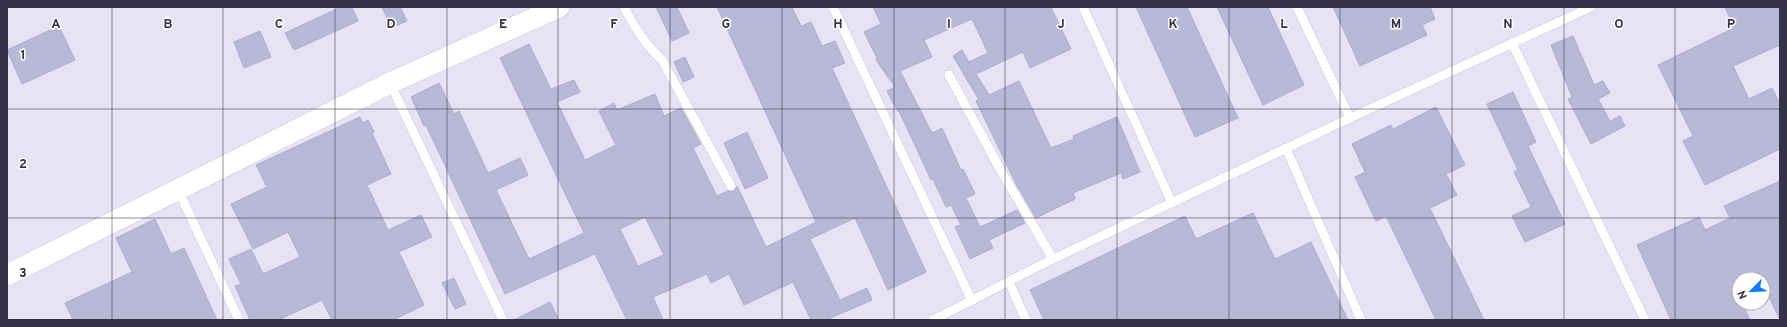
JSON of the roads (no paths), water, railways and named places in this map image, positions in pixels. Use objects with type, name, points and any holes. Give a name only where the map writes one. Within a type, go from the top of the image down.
[{"type":"street","points":[[7,275],[390,83],[559,7]]},
{"type":"lane","points":[[624,7],[638,34],[650,49],[662,60],[731,186]]},
{"type":"lane","points":[[833,7],[972,301]]},
{"type":"lane","points":[[1083,7],[1172,203]]},
{"type":"lane","points":[[1297,7],[1350,118]]},
{"type":"lane","points":[[933,320],[1053,259],[1286,148],[1591,7]]},
{"type":"lane","points":[[1512,44],[1645,320]]},
{"type":"lane","points":[[949,75],[1001,171],[1053,259]]},
{"type":"lane","points":[[390,83],[503,320]]},
{"type":"lane","points":[[1286,148],[1361,320]]},
{"type":"lane","points":[[178,190],[239,320]]},
{"type":"lane","points":[[1009,282],[1026,320]]}]
